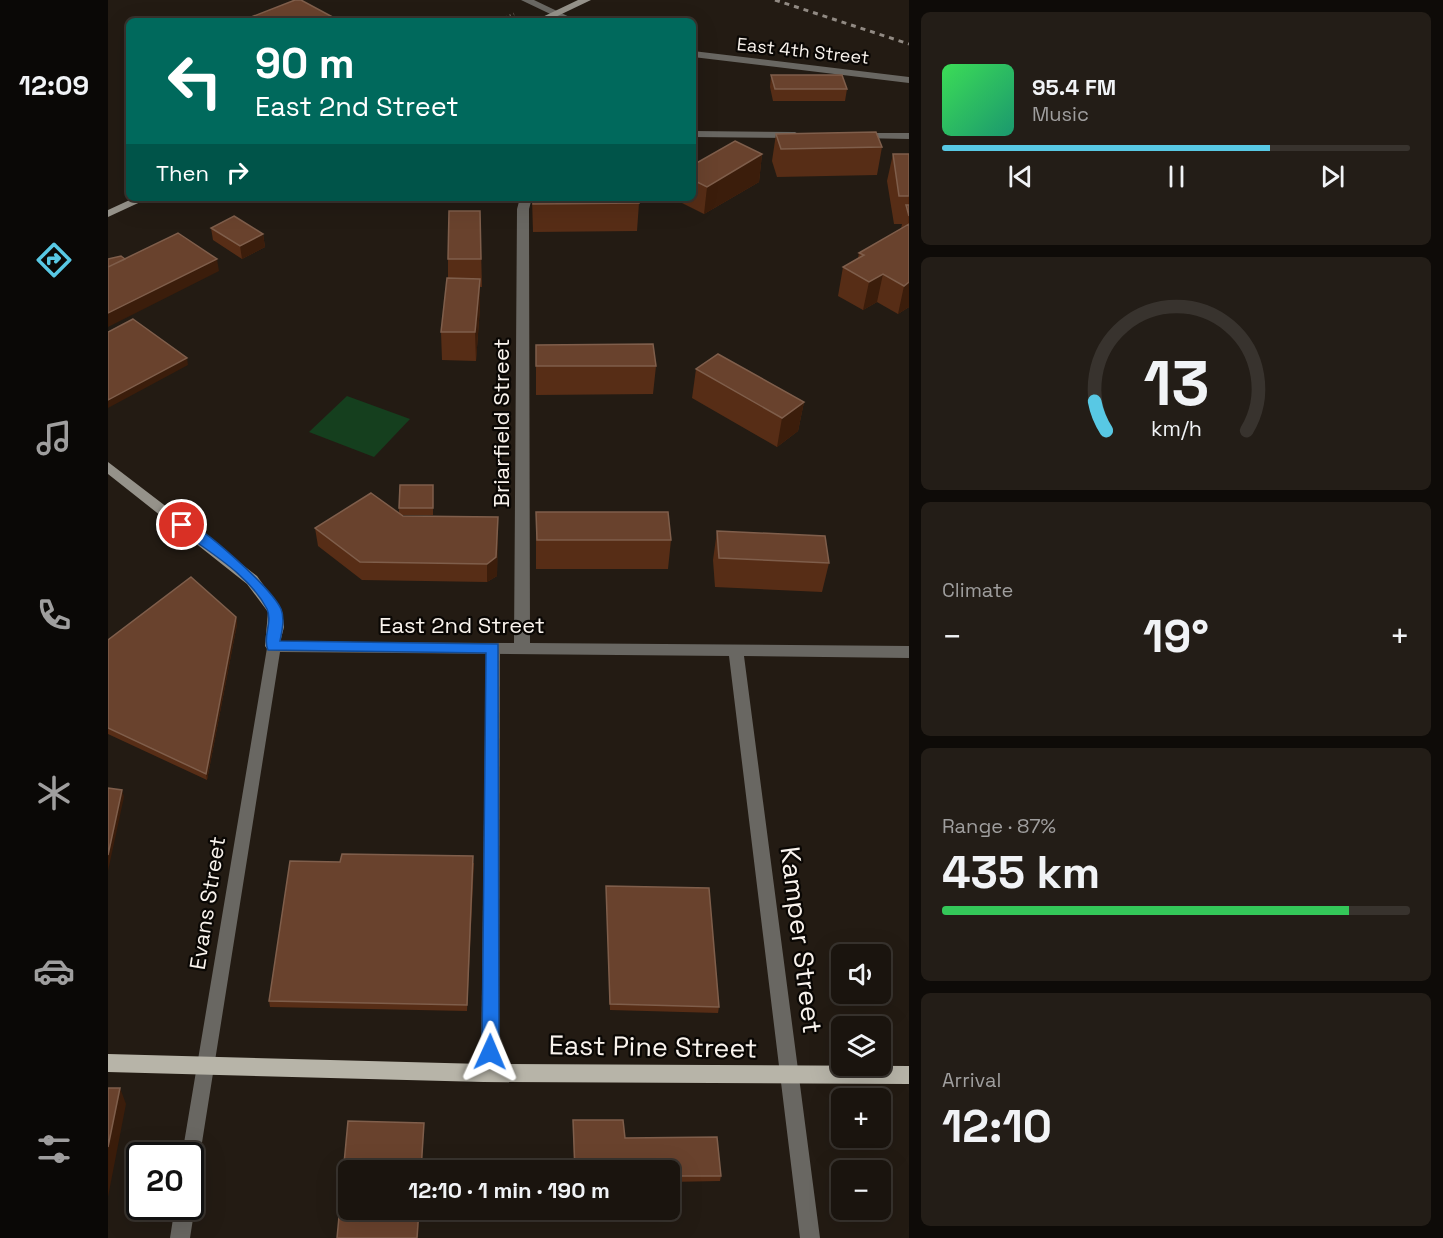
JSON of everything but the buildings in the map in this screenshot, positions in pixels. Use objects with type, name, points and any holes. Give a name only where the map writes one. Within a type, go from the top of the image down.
[{"type":"main road","name":"East Pine Street","points":[[108,1063],[490,1073],[909,1075]]},
{"type":"street","points":[[526,0],[566,18]]},
{"type":"street","points":[[546,18],[585,0]]},
{"type":"street","name":"East 4th Street","points":[[696,54],[909,80]]},
{"type":"street","points":[[696,134],[807,135]]},
{"type":"street","points":[[841,135],[909,135]]},
{"type":"street","points":[[108,214],[136,201]]},
{"type":"street","name":"Briarfield Street","points":[[522,648],[522,209],[525,201]]},
{"type":"street","points":[[108,466],[252,580],[275,611],[276,627],[273,646]]},
{"type":"street","name":"East 2nd Street","points":[[273,646],[909,652]]},
{"type":"street","name":"Evans Street","points":[[194,1142],[273,646]]},
{"type":"street","name":"Kamper Street","points":[[736,650],[810,1238]]},
{"type":"street","points":[[180,1238],[183,1220]]},
{"type":"lane","points":[[490,1073],[493,648]]},
{"type":"green space","points":[[347,396],[410,419],[374,457],[309,432]]},
{"type":"railway","points":[[775,0],[909,44]]},
{"type":"route","points":[[182,525],[252,580],[264,594],[275,611],[276,627],[273,646],[493,648],[490,1052]]}]
